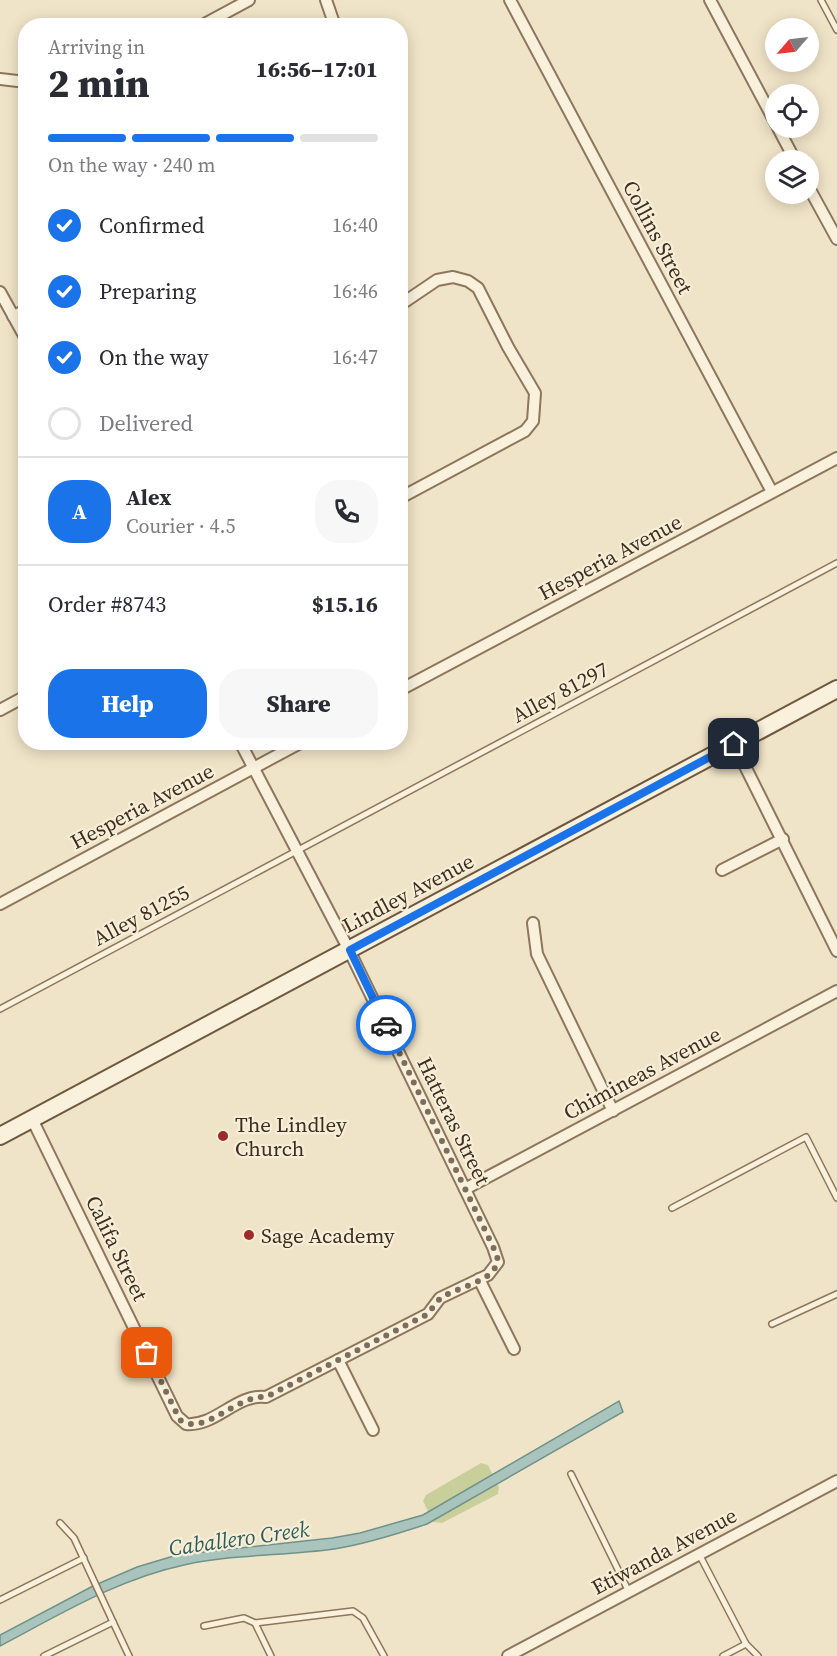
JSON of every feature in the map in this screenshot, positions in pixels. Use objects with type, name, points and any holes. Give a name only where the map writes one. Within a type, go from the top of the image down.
[{"type":"main road","name":"Lindley Avenue","points":[[0,1136],[837,689]]},
{"type":"street","points":[[216,18],[249,0]]},
{"type":"street","points":[[326,0],[332,18]]},
{"type":"street","name":"Collins Street","points":[[510,0],[772,492]]},
{"type":"street","points":[[710,0],[765,105]]},
{"type":"street","points":[[0,79],[18,81]]},
{"type":"street","points":[[818,204],[837,239]]},
{"type":"street","points":[[408,300],[437,280],[453,277],[468,281],[478,288],[507,347],[536,393],[532,421],[525,431],[408,494]]},
{"type":"street","points":[[0,292],[18,324]]},
{"type":"street","points":[[14,316],[18,314]]},
{"type":"street","name":"Hesperia Avenue","points":[[408,686],[837,458]]},
{"type":"street","points":[[0,710],[18,700]]},
{"type":"street","points":[[734,744],[837,951]]},
{"type":"street","name":"Hatteras Street","points":[[244,750],[350,950],[498,1262],[492,1271],[479,1279]]},
{"type":"street","name":"Hesperia Avenue","points":[[0,904],[287,750]]},
{"type":"street","points":[[722,870],[783,840]]},
{"type":"street","points":[[533,923],[537,954],[613,1111]]},
{"type":"street","name":"Chimineas Avenue","points":[[465,1189],[837,991]]},
{"type":"street","name":"Califa Street","points":[[32,1119],[177,1416],[186,1424],[200,1424],[255,1396],[266,1397],[338,1360]]},
{"type":"street","points":[[373,1430],[338,1360],[428,1314],[440,1298],[479,1279],[514,1349]]},
{"type":"street","name":"Etiwanda Avenue","points":[[508,1656],[837,1481]]},
{"type":"lane","points":[[821,0],[837,30]]},
{"type":"lane","name":"Alley 81297","points":[[298,850],[837,563]]},
{"type":"lane","name":"Alley 81255","points":[[0,1009],[298,850]]},
{"type":"lane","points":[[672,1208],[806,1137],[837,1198]]},
{"type":"lane","points":[[772,1324],[837,1294]]},
{"type":"lane","points":[[571,1474],[629,1592]]},
{"type":"lane","points":[[60,1524],[74,1538],[129,1656]]},
{"type":"lane","points":[[699,1554],[746,1644],[758,1656]]},
{"type":"lane","points":[[0,1600],[84,1558]]},
{"type":"lane","points":[[204,1626],[244,1618],[255,1623],[353,1611],[363,1618],[384,1656]]},
{"type":"lane","points":[[44,1656],[113,1622]]},
{"type":"lane","points":[[255,1623],[271,1656]]},
{"type":"lane","points":[[723,1656],[746,1644]]},
{"type":"green space","points":[[481,1463],[488,1465],[499,1487],[498,1494],[442,1523],[433,1522],[423,1501],[426,1495]]},
{"type":"water","points":[[619,1401],[623,1412],[427,1524],[346,1547],[202,1561],[160,1571],[89,1599],[0,1646],[0,1635],[93,1586],[137,1567],[177,1555],[360,1533],[423,1515]]},
{"type":"way so far","points":[[147,1353],[177,1416],[186,1424],[200,1424],[255,1396],[266,1397],[428,1314],[440,1298],[492,1271],[498,1262],[497,1255],[386,1025]]},
{"type":"place","name":"The Lindley Church","points":[[223,1136]]},
{"type":"place","name":"Sage Academy","points":[[249,1235]]},
{"type":"route","points":[[386,1025],[350,950],[734,744]]},
{"type":"water label","name":"Caballero Creek","points":[[239,1538]]}]
